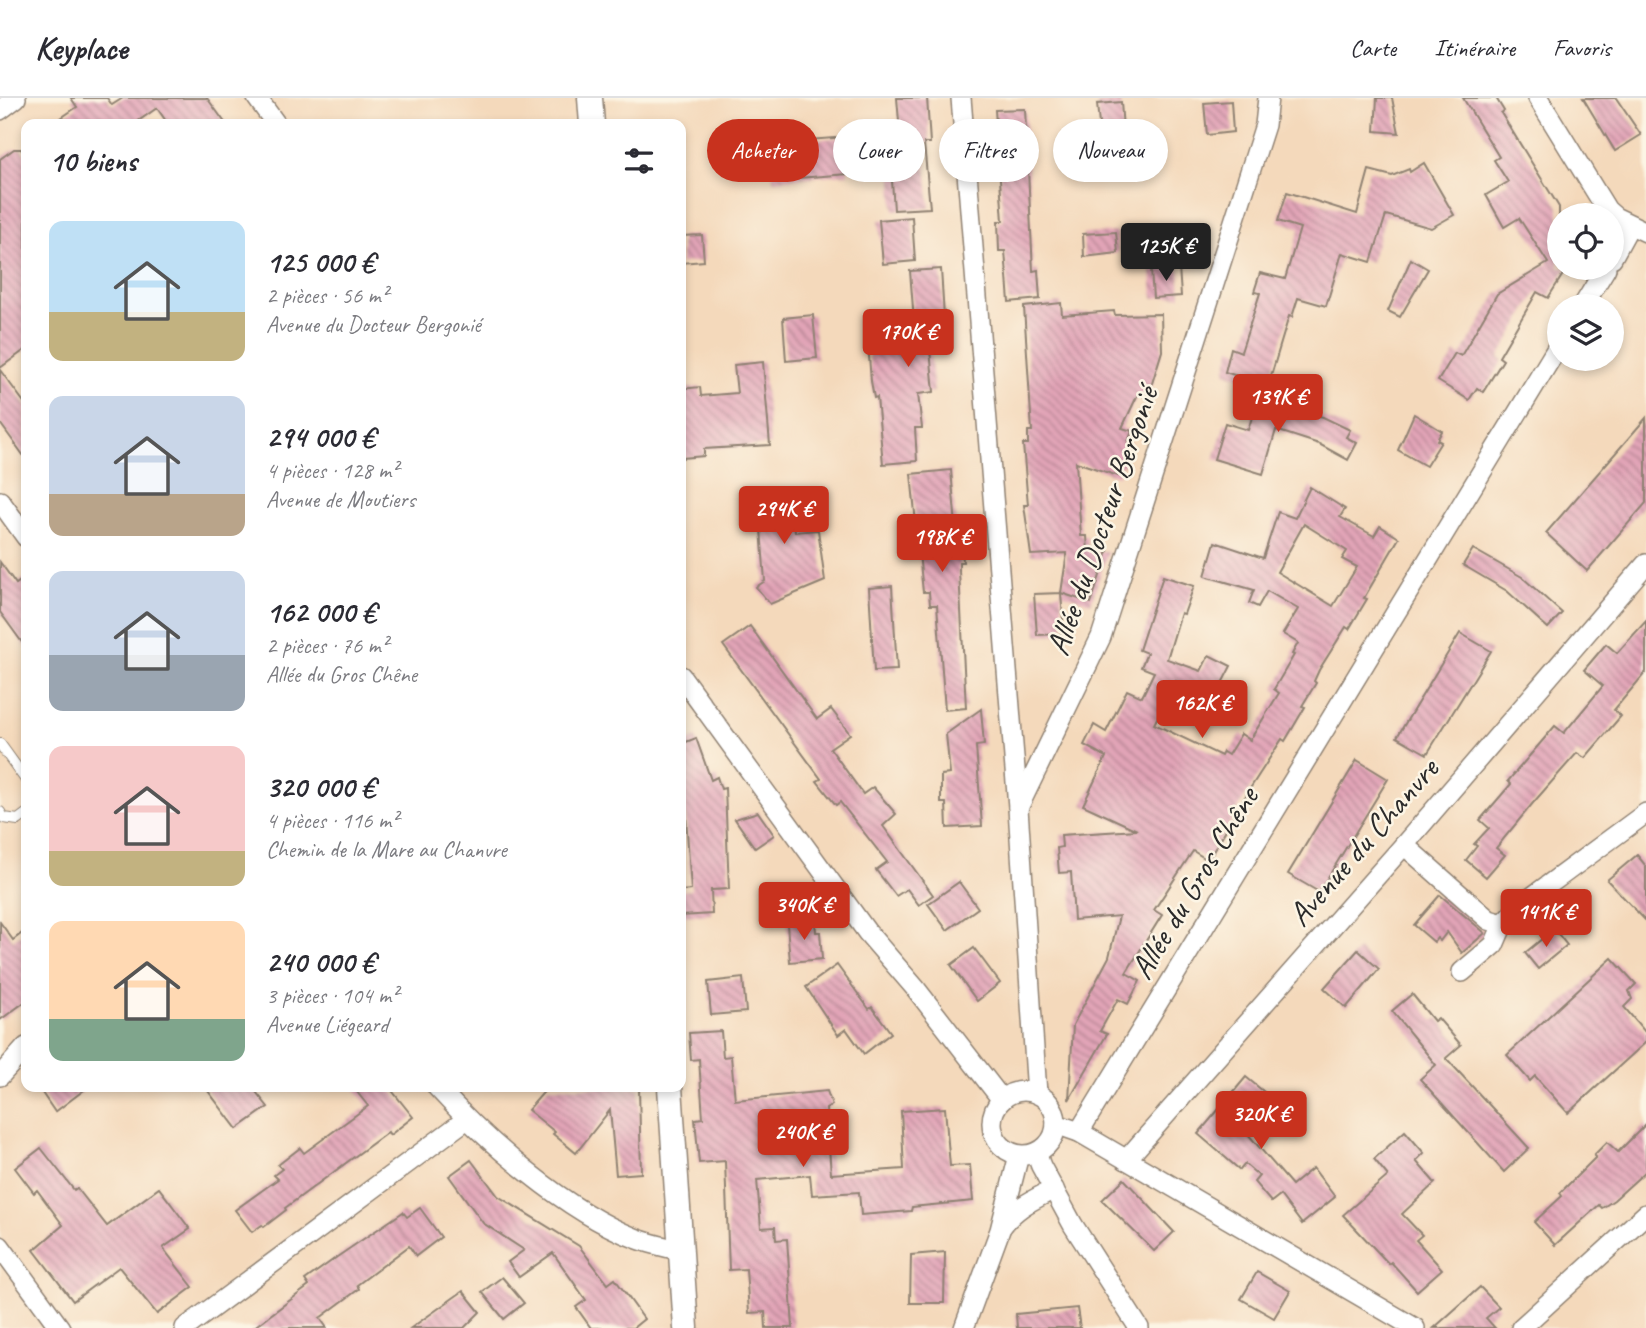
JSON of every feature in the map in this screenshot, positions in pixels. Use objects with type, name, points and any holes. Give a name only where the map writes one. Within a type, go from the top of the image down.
[{"type":"street","points":[[0,110],[16,98]]},
{"type":"street","points":[[257,98],[272,119]]},
{"type":"street","points":[[590,98],[592,119]]},
{"type":"street","points":[[961,98],[1018,808]]},
{"type":"street","name":"Allée du Docteur Bergonié","points":[[1037,1094],[1018,808],[1101,637],[1265,125],[1268,98]]},
{"type":"street","points":[[1538,98],[1607,210],[1638,229],[1624,245]]},
{"type":"street","name":"Allée du Gros Chêne","points":[[1079,1132],[1547,365]]},
{"type":"street","points":[[0,501],[21,530]]},
{"type":"street","name":"Avenue du Chanvre","points":[[1126,1160],[1404,845],[1646,564]]},
{"type":"street","points":[[686,683],[867,932],[916,989],[1002,1100]]},
{"type":"street","points":[[1462,972],[1494,945],[1503,924],[1521,905],[1646,813]]},
{"type":"street","points":[[1404,845],[1489,920],[1503,924]]},
{"type":"street","points":[[0,1076],[21,1053]]},
{"type":"street","points":[[964,1328],[1027,1154],[1051,1141],[1056,1125],[1051,1107],[1037,1094],[1021,1091],[1002,1100],[993,1114],[995,1135],[1000,1144],[1009,1151],[1027,1154],[1041,1166],[1073,1225],[1139,1328]]},
{"type":"street","points":[[442,1092],[511,1159],[573,1204],[634,1238],[682,1251]]},
{"type":"street","points":[[670,1092],[686,1328]]},
{"type":"street","points":[[185,1328],[467,1119]]},
{"type":"street","points":[[1056,1125],[1079,1132],[1415,1328]]},
{"type":"street","points":[[1000,1230],[1017,1209],[1054,1189]]},
{"type":"street","points":[[1521,1328],[1646,1214]]},
{"type":"street","points":[[0,1246],[60,1328]]},
{"type":"lane","points":[[0,744],[21,773]]},
{"type":"lane","points":[[0,813],[4,818],[18,820],[21,818]]},
{"type":"building","points":[[71,98],[107,98],[112,105],[123,98],[207,98],[222,119],[165,119],[157,108],[141,119],[59,119],[77,107]]},
{"type":"building","points":[[897,98],[927,98],[930,143],[925,143],[925,119],[899,119]]},
{"type":"building","points":[[1377,98],[1392,98],[1399,133],[1375,131]]},
{"type":"building","points":[[1463,98],[1496,98],[1504,111],[1501,113],[1557,203],[1547,203],[1547,261],[1519,218],[1504,227],[1486,195],[1508,182],[1494,160],[1499,157]]},
{"type":"building","points":[[1583,98],[1616,98],[1641,135],[1615,151]]},
{"type":"building","points":[[1231,101],[1233,132],[1207,135],[1204,103]]},
{"type":"building","points":[[1121,102],[1122,119],[1098,119],[1097,104]]},
{"type":"building","points":[[1025,109],[1025,119],[996,119],[995,110]]},
{"type":"building","points":[[833,138],[833,175],[819,176],[819,139]]},
{"type":"building","points":[[14,149],[21,149],[21,353],[0,368],[0,159]]},
{"type":"building","points":[[925,154],[930,208],[894,210],[892,182],[925,182]]},
{"type":"building","points":[[1424,163],[1454,215],[1431,228],[1386,215],[1371,262],[1342,253],[1326,306],[1298,298],[1292,317],[1289,316],[1268,386],[1225,372],[1231,348],[1241,352],[1260,293],[1254,292],[1260,273],[1285,279],[1300,228],[1278,221],[1287,192],[1357,214],[1369,170],[1392,176],[1409,169],[1410,172]]},
{"type":"building","points":[[1000,182],[1029,182],[1033,271],[1038,270],[1040,299],[1009,302],[1005,251],[999,251],[998,221],[1003,221]]},
{"type":"building","points":[[912,217],[915,261],[883,264],[879,220]]},
{"type":"building","points":[[1116,232],[1118,253],[1084,257],[1083,234]]},
{"type":"building","points":[[702,235],[704,261],[686,263],[686,236]]},
{"type":"building","points":[[1411,259],[1428,269],[1400,317],[1388,311]]},
{"type":"building","points":[[1547,264],[1547,280],[1559,280],[1547,297],[1537,292],[1499,357],[1503,360],[1483,392],[1477,388],[1469,400],[1438,381],[1455,353],[1461,356],[1497,294]]},
{"type":"building","points":[[1179,267],[1181,296],[1153,298],[1151,270]]},
{"type":"building","points":[[941,269],[946,349],[930,350],[934,392],[918,394],[922,428],[915,428],[917,461],[883,464],[877,397],[874,398],[871,381],[868,344],[911,340],[910,321],[914,321],[910,271]]},
{"type":"building","points":[[1061,303],[1062,315],[1114,311],[1115,315],[1161,314],[1162,351],[1149,393],[1146,397],[1138,394],[1122,428],[1132,431],[1124,466],[1121,465],[1118,476],[1076,462],[1081,536],[1087,536],[1088,551],[1108,551],[1091,603],[1061,593],[1067,553],[1031,555],[1024,505],[1028,505],[1023,444],[1028,444],[1028,431],[1032,431],[1024,307]]},
{"type":"building","points":[[813,315],[817,358],[786,361],[783,318]]},
{"type":"building","points":[[763,362],[770,445],[704,449],[704,456],[686,458],[686,388],[700,387],[701,396],[737,393],[734,365]]},
{"type":"building","points":[[0,370],[21,398],[21,452],[0,423]]},
{"type":"building","points":[[1260,392],[1292,400],[1290,407],[1323,417],[1350,430],[1346,437],[1357,443],[1348,460],[1319,444],[1276,430],[1263,474],[1214,459],[1225,423],[1248,430]]},
{"type":"building","points":[[1414,414],[1442,431],[1437,440],[1441,442],[1426,466],[1398,450]]},
{"type":"building","points":[[1646,418],[1646,503],[1587,571],[1546,533]]},
{"type":"building","points":[[951,470],[957,537],[961,537],[963,562],[959,562],[959,571],[966,708],[945,710],[937,605],[930,605],[929,592],[923,592],[911,474]]},
{"type":"building","points":[[1310,487],[1345,509],[1340,517],[1374,536],[1380,526],[1399,538],[1349,629],[1346,627],[1319,670],[1314,681],[1316,683],[1302,706],[1305,707],[1285,741],[1282,739],[1208,860],[1193,851],[1154,910],[1162,915],[1126,973],[1140,981],[1128,1004],[1118,999],[1100,1031],[1107,1034],[1069,1100],[1073,1025],[1109,957],[1119,916],[1074,920],[1071,872],[1059,873],[1057,848],[1062,847],[1061,835],[1137,830],[1083,805],[1106,757],[1084,745],[1094,725],[1106,732],[1127,690],[1142,697],[1154,672],[1141,667],[1147,653],[1139,650],[1163,576],[1194,586],[1184,614],[1181,613],[1167,659],[1201,671],[1209,655],[1231,666],[1218,691],[1210,688],[1207,694],[1176,681],[1154,724],[1221,756],[1223,752],[1228,755],[1241,734],[1250,740],[1279,693],[1274,689],[1294,655],[1292,654],[1298,643],[1283,634],[1298,609],[1267,591],[1258,607],[1249,603],[1254,590],[1205,576],[1215,542],[1263,558],[1278,512],[1295,518]],"holes":[[[1304,524],[1347,551],[1342,559],[1357,567],[1333,606],[1277,572]]]},
{"type":"building","points":[[792,490],[795,532],[818,530],[825,581],[770,604],[756,587],[765,581],[761,529],[749,530],[746,493]]},
{"type":"building","points":[[1473,549],[1522,577],[1562,613],[1548,628],[1507,591],[1463,565]]},
{"type":"building","points":[[0,562],[16,584],[21,580],[21,641],[0,612]]},
{"type":"building","points":[[892,586],[897,670],[874,671],[869,588]]},
{"type":"building","points":[[1061,593],[1064,634],[1037,635],[1034,594]]},
{"type":"building","points":[[1646,621],[1646,672],[1614,710],[1621,716],[1585,758],[1577,753],[1533,803],[1496,848],[1505,855],[1486,877],[1466,860],[1477,846],[1474,844],[1489,828],[1480,820],[1511,784],[1508,781],[1555,726],[1564,733],[1603,686],[1584,670],[1606,644],[1617,653]]},
{"type":"building","points":[[750,626],[817,719],[831,709],[850,734],[830,748],[863,794],[873,787],[896,814],[883,826],[933,895],[919,905],[907,889],[896,896],[876,870],[887,862],[840,802],[836,805],[817,781],[821,779],[723,645]]},
{"type":"building","points":[[1460,633],[1491,651],[1427,754],[1397,737]]},
{"type":"building","points":[[981,709],[984,745],[976,746],[982,826],[947,828],[946,803],[941,803],[941,775],[950,774],[946,734]]},
{"type":"building","points":[[696,738],[711,780],[717,777],[721,789],[725,788],[729,889],[711,890],[712,914],[686,916],[686,890],[691,890],[686,817],[686,742]]},
{"type":"building","points":[[1357,760],[1388,779],[1319,892],[1288,874]]},
{"type":"building","points":[[758,812],[774,835],[755,848],[735,819]]},
{"type":"building","points":[[1637,855],[1646,866],[1646,921],[1607,880]]},
{"type":"building","points":[[959,882],[978,908],[947,930],[928,904]]},
{"type":"building","points":[[1440,895],[1485,933],[1462,953],[1447,932],[1440,941],[1437,938],[1434,942],[1414,925]]},
{"type":"building","points":[[815,921],[816,932],[820,932],[822,959],[790,962],[787,924]]},
{"type":"building","points":[[0,922],[13,940],[21,934],[21,1005],[0,1020]]},
{"type":"building","points":[[1554,929],[1567,945],[1538,969],[1525,953]]},
{"type":"building","points":[[974,948],[1000,983],[977,1001],[951,965]]},
{"type":"building","points":[[1358,950],[1379,969],[1346,1008],[1324,988]]},
{"type":"building","points":[[1612,958],[1636,984],[1629,991],[1632,999],[1624,1007],[1646,1033],[1646,1042],[1568,1113],[1535,1076],[1530,1081],[1507,1055]]},
{"type":"building","points":[[837,965],[869,1009],[872,1007],[891,1033],[864,1054],[846,1029],[838,1035],[806,987]]},
{"type":"building","points":[[743,978],[746,1012],[711,1015],[708,982]]},
{"type":"building","points":[[1412,994],[1434,1021],[1438,1018],[1461,1045],[1446,1058],[1529,1148],[1504,1172],[1420,1079],[1436,1065],[1392,1011]]},
{"type":"building","points":[[721,1031],[723,1057],[731,1056],[735,1100],[827,1091],[832,1105],[826,1109],[831,1174],[904,1169],[901,1111],[945,1108],[950,1166],[970,1165],[973,1201],[912,1207],[911,1211],[861,1215],[859,1192],[812,1195],[810,1175],[757,1180],[761,1228],[775,1227],[776,1240],[787,1239],[793,1328],[766,1328],[765,1312],[749,1313],[746,1269],[729,1270],[725,1161],[699,1163],[695,1119],[703,1118],[699,1059],[691,1060],[689,1033]]},
{"type":"building","points":[[1246,1077],[1280,1105],[1246,1132],[1292,1185],[1313,1168],[1335,1197],[1302,1224],[1280,1195],[1271,1202],[1254,1182],[1259,1176],[1245,1164],[1240,1170],[1198,1134]]},
{"type":"building","points":[[41,1092],[81,1092],[55,1112]]},
{"type":"building","points":[[209,1092],[256,1092],[268,1107],[237,1129]]},
{"type":"building","points":[[357,1092],[393,1092],[413,1117],[390,1135],[388,1132],[285,1208],[286,1210],[264,1227],[262,1225],[252,1232],[235,1210],[278,1179],[274,1175],[282,1169],[278,1165],[300,1148],[304,1153],[368,1106]]},
{"type":"building","points":[[544,1092],[639,1092],[641,1173],[616,1175],[610,1110],[576,1153],[528,1110]]},
{"type":"building","points":[[1646,1124],[1646,1171],[1614,1200],[1602,1208],[1599,1205],[1555,1245],[1534,1222],[1562,1196],[1560,1193],[1607,1142],[1618,1152]]},
{"type":"building","points":[[1405,1131],[1424,1153],[1416,1161],[1435,1183],[1402,1214],[1422,1235],[1416,1240],[1442,1269],[1417,1291],[1343,1215],[1388,1176],[1374,1159]]},
{"type":"building","points":[[41,1148],[107,1226],[159,1188],[190,1229],[163,1248],[193,1287],[157,1314],[119,1267],[73,1301],[34,1250],[63,1225],[37,1190],[34,1193],[15,1168]]},
{"type":"building","points":[[471,1160],[498,1196],[579,1246],[608,1284],[615,1279],[644,1319],[633,1328],[591,1328],[576,1307],[586,1300],[553,1253],[519,1277],[508,1262],[524,1250],[483,1223],[449,1176]]},
{"type":"building","points":[[1124,1179],[1174,1232],[1154,1251],[1102,1200]]},
{"type":"building","points":[[420,1208],[441,1237],[416,1256],[409,1246],[357,1285],[359,1289],[320,1318],[327,1328],[253,1328],[309,1286],[305,1280],[337,1257],[403,1212],[407,1217]]},
{"type":"building","points":[[945,1252],[944,1303],[910,1303],[911,1255]]},
{"type":"building","points":[[1257,1272],[1290,1291],[1274,1318],[1241,1299]]},
{"type":"building","points":[[502,1277],[524,1303],[504,1319],[482,1292]]},
{"type":"building","points":[[1480,1287],[1499,1307],[1486,1318],[1495,1328],[1434,1328]]},
{"type":"building","points":[[463,1291],[480,1312],[464,1328],[411,1328]]},
{"type":"building","points":[[1077,1308],[1080,1328],[1017,1328],[1016,1314]]}]
